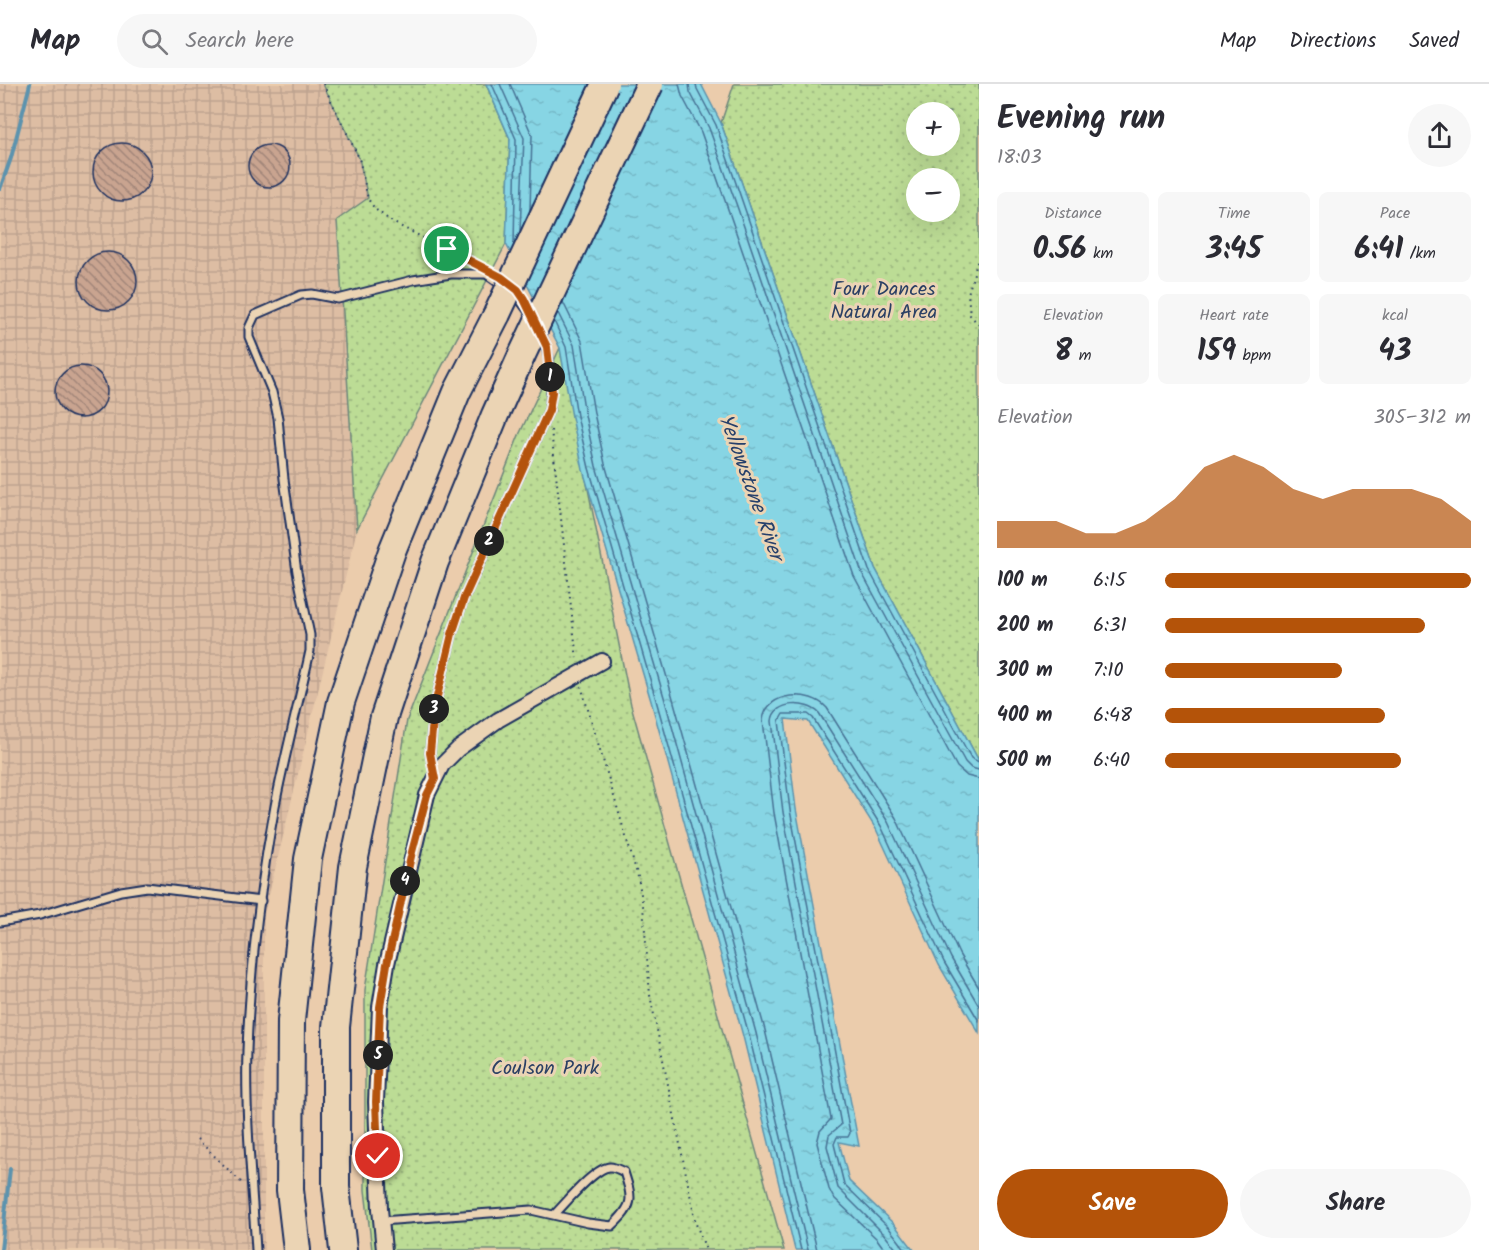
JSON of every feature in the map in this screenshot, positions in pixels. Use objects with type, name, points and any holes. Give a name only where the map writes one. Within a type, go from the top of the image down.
[{"type":"highway","points":[[297,1250],[290,1190],[291,1021],[310,848],[341,702],[392,550],[458,392],[605,84]]},
{"type":"highway","points":[[343,1250],[336,1187],[336,1027],[353,867],[384,717],[435,562],[495,415],[650,84]]},
{"type":"street","points":[[384,1250],[376,1102],[380,1007],[387,964],[427,795],[442,765],[458,749],[498,720],[602,662]]},
{"type":"lane","points":[[256,1250],[247,1117],[247,1050],[252,977],[275,805],[310,651],[310,635],[297,572],[278,418],[272,392],[249,337],[249,328],[255,315],[301,295],[312,294],[338,299],[413,280],[451,274],[486,274],[518,297],[533,317],[547,347],[552,392],[549,410],[464,598],[452,634],[434,709],[430,753],[435,779]]},
{"type":"lane","points":[[0,922],[40,915],[113,893],[147,887],[261,901]]},
{"type":"lane","points":[[381,1221],[531,1210],[554,1215],[612,1226],[627,1212],[631,1194],[624,1172],[610,1167],[602,1169],[590,1178],[554,1215]]},
{"type":"path","points":[[323,84],[359,158],[368,199],[375,209],[392,222],[481,267]]},
{"type":"path","points":[[979,256],[968,294],[970,315],[979,325]]},
{"type":"path","points":[[549,410],[582,694],[638,878],[643,906],[650,995],[696,1224],[706,1250]]},
{"type":"path","points":[[197,1139],[252,1193]]},
{"type":"shaded area","points":[[0,84],[323,84],[359,158],[368,199],[337,221],[357,529],[264,915],[264,1250],[0,1250]]},
{"type":"green space","points":[[323,84],[486,84],[510,139],[506,244],[357,529],[337,220],[368,198],[359,158]]},
{"type":"green space","name":"Four Dances Natural Area","points":[[734,84],[979,84],[979,761],[875,568],[721,123]]},
{"type":"green space","name":"Coulson Park","points":[[560,348],[631,705],[784,1250],[372,1250],[365,1190],[365,990],[407,720],[519,435]]},
{"type":"water","name":"Yellowstone River","points":[[486,84],[701,84],[721,123],[875,568],[979,761],[979,1033],[939,965],[876,829],[808,721],[785,719],[796,809],[859,1146],[839,1142],[849,1181],[894,1224],[914,1250],[795,1250],[743,1036],[651,701],[583,470],[560,348],[506,244],[510,139]]},
{"type":"building","points":[[116,143],[128,143],[138,147],[147,156],[151,178],[143,193],[128,201],[116,201],[106,197],[97,188],[93,178],[93,166],[97,156],[106,147]]},
{"type":"building","points":[[269,145],[284,151],[290,166],[284,181],[269,187],[254,181],[248,166],[254,151]]},
{"type":"building","points":[[102,252],[114,252],[124,256],[133,265],[137,287],[129,302],[114,310],[102,310],[92,306],[83,297],[79,287],[79,275],[83,265],[92,256]]},
{"type":"building","points":[[81,366],[91,368],[99,374],[105,382],[107,392],[105,402],[99,410],[91,416],[81,418],[71,416],[63,410],[57,402],[55,392],[57,382],[63,374],[71,368]]},
{"type":"waterway","points":[[0,189],[11,158],[30,84]]},
{"type":"waterway","points":[[1,1250],[10,1169]]},
{"type":"route","points":[[378,1156],[376,1102],[380,1007],[387,964],[412,852],[427,795],[435,779],[430,753],[434,709],[452,634],[464,598],[549,410],[552,392],[547,347],[518,290],[501,277],[447,249]]}]
